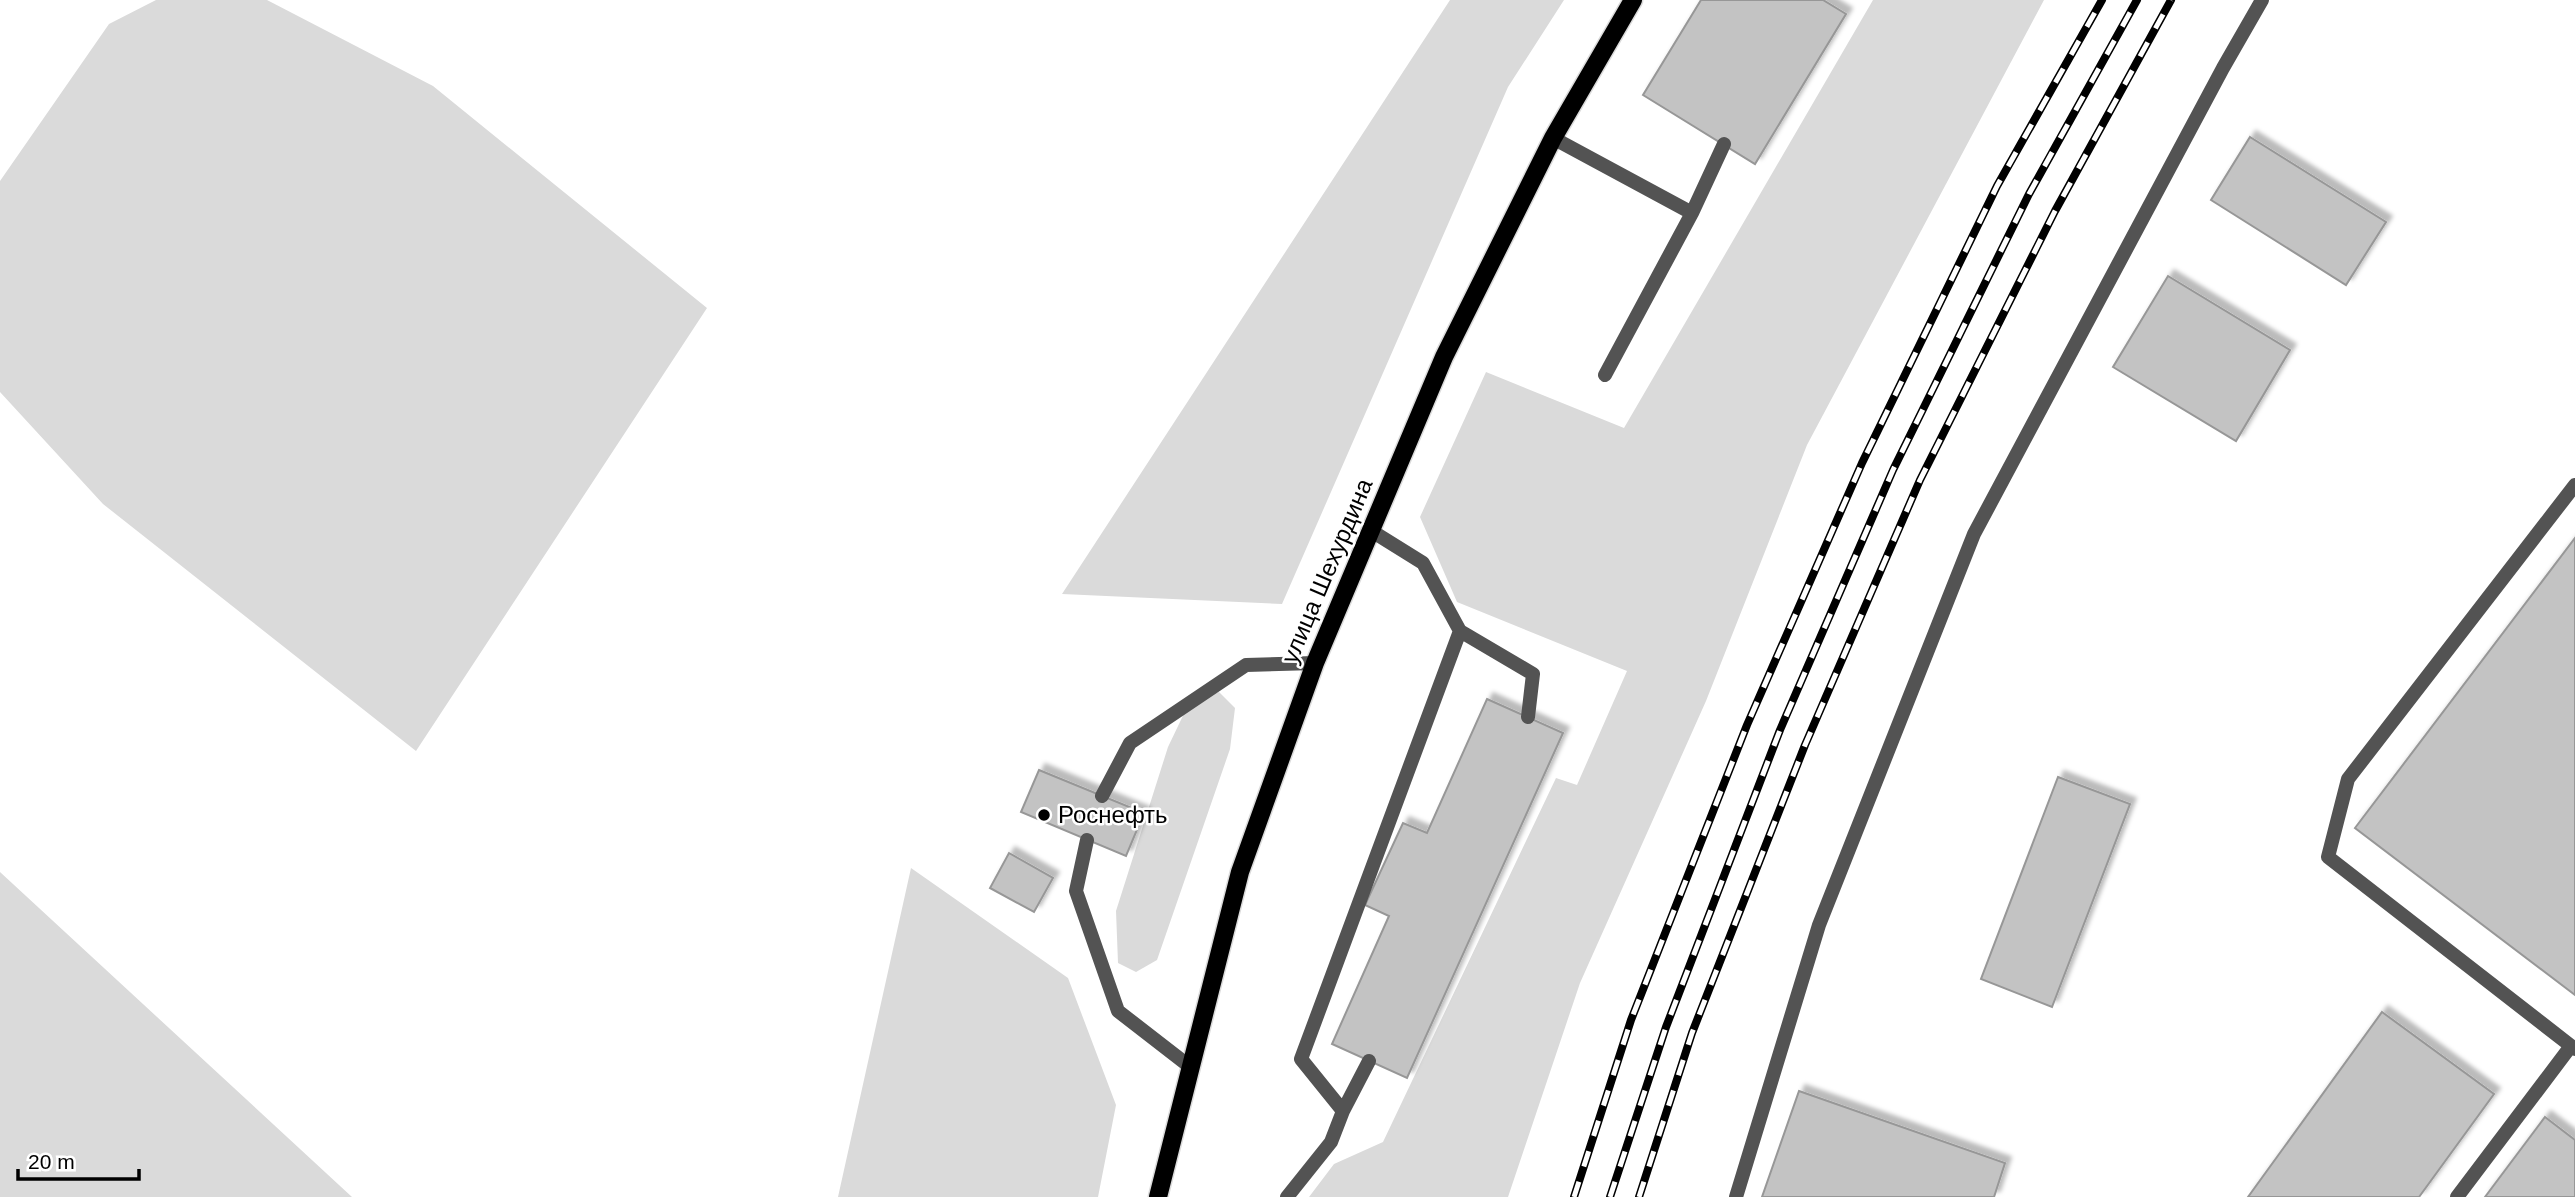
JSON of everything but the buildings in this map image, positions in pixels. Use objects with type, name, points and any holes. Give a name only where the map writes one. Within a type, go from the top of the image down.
[{"type":"main road","name":"улица Шехурдина","points":[[1158,1197],[1240,872],[1315,663],[1444,357],[1553,138],[1633,0]]},
{"type":"lane","points":[[1736,1197],[1819,925],[1975,534],[2216,80],[2262,0]]},
{"type":"lane","points":[[1553,138],[1692,213]]},
{"type":"lane","points":[[1605,374],[1692,213],[1724,144]]},
{"type":"lane","points":[[2457,1197],[2573,1047],[2328,857],[2348,779],[2575,485]]},
{"type":"lane","points":[[1370,530],[1423,563],[1460,631],[1533,674],[1528,717]]},
{"type":"lane","points":[[1343,1111],[1301,1059],[1460,631]]},
{"type":"lane","points":[[1102,796],[1130,743],[1246,665],[1315,663]]},
{"type":"lane","points":[[1087,840],[1076,891],[1118,1011],[1189,1066]]},
{"type":"lane","points":[[1287,1197],[1331,1142],[1343,1111],[1369,1061]]},
{"type":"shaded area","points":[[156,0],[267,0],[433,86],[707,308],[416,751],[103,504],[0,392],[0,181],[109,24]]},
{"type":"shaded area","points":[[1450,0],[1564,0],[1508,87],[1282,604],[1062,594]]},
{"type":"shaded area","points":[[1873,0],[2044,0],[1807,445],[1706,701],[1580,983],[1508,1197],[1309,1197],[1334,1164],[1383,1142],[1556,778],[1577,785],[1627,671],[1457,602],[1420,517],[1486,372],[1624,428]]},
{"type":"shaded area","points":[[1219,692],[1235,708],[1230,749],[1157,960],[1136,972],[1118,963],[1116,911],[1168,747],[1190,701]]},
{"type":"shaded area","points":[[911,868],[1068,978],[1116,1105],[1098,1197],[838,1197]]},
{"type":"shaded area","points":[[0,872],[352,1197],[0,1197]]},
{"type":"railway","points":[[1574,1197],[1631,1020],[1747,725],[1862,463],[1997,186],[2102,0]]},
{"type":"railway","points":[[1610,1197],[1666,1027],[1780,730],[1893,470],[2029,194],[2137,0]]},
{"type":"railway","points":[[1639,1197],[1692,1033],[1805,745],[1920,480],[2055,211],[2171,0]]},
{"type":"place","name":"Роснефть","points":[[1044,815]]}]
